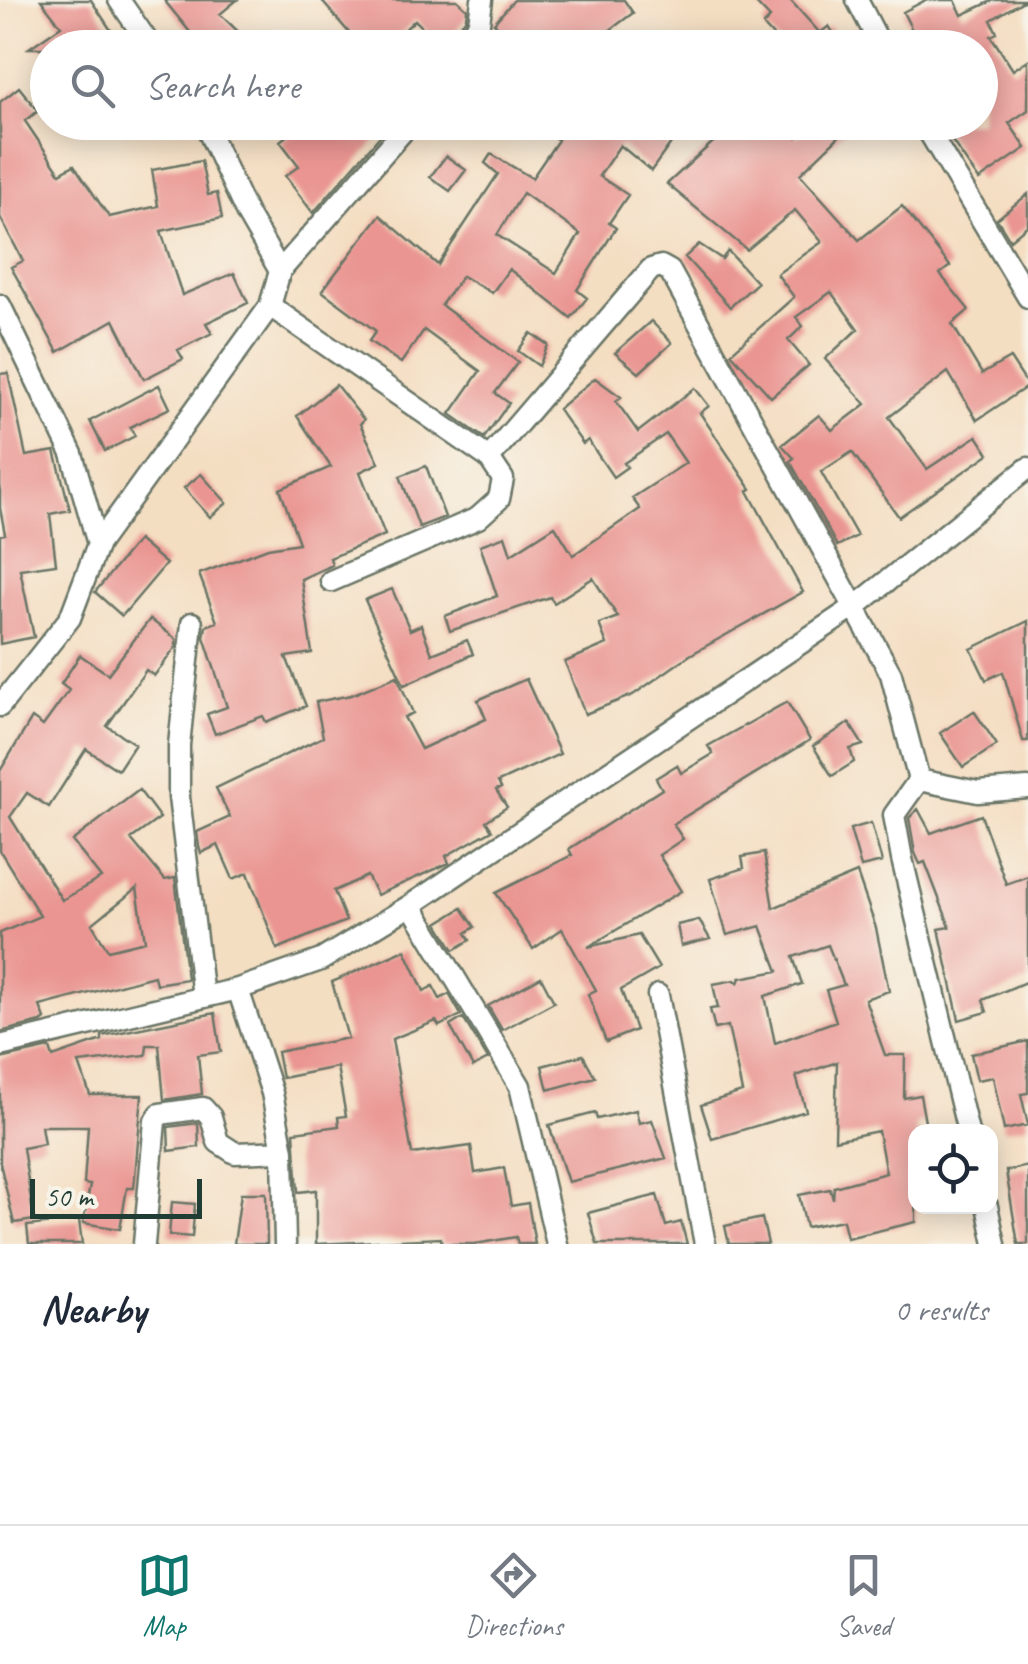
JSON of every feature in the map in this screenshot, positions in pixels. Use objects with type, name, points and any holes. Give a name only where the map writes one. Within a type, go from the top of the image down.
[{"type":"street","points":[[119,0],[140,30]]},
{"type":"street","points":[[474,30],[482,0]]},
{"type":"street","points":[[857,0],[873,30]]},
{"type":"street","points":[[212,140],[280,272]]},
{"type":"street","points":[[0,706],[70,618],[98,544],[270,306],[280,272],[395,140]]},
{"type":"street","points":[[934,140],[1028,297]]},
{"type":"street","points":[[489,458],[652,269],[661,266],[670,271],[890,674],[918,780],[894,815],[966,1124]]},
{"type":"street","points":[[0,305],[72,454],[98,544]]},
{"type":"street","points":[[270,306],[489,458],[503,479],[500,500],[478,518],[331,581]]},
{"type":"street","points":[[0,1046],[238,989],[321,960],[411,905],[856,606],[1028,468]]},
{"type":"street","points":[[192,623],[179,744],[180,797],[204,997]]},
{"type":"street","points":[[918,780],[978,792],[1028,788]]},
{"type":"street","points":[[411,905],[520,1086],[558,1244]]},
{"type":"street","points":[[238,989],[272,1092],[283,1151],[285,1244]]},
{"type":"street","points":[[658,995],[706,1244]]},
{"type":"street","points":[[144,1244],[160,1114],[203,1108],[211,1117],[218,1142],[235,1153],[283,1151]]},
{"type":"street","points":[[989,1214],[996,1244]]},
{"type":"building","points":[[41,0],[91,0],[111,30],[55,30],[61,26]]},
{"type":"building","points":[[164,0],[237,0],[220,14],[236,30],[188,30]]},
{"type":"building","points":[[321,0],[457,0],[467,9],[466,18],[456,30],[425,30],[415,20],[404,30],[347,30]]},
{"type":"building","points":[[514,0],[624,0],[633,13],[610,30],[502,30],[494,23]]},
{"type":"building","points":[[753,0],[790,0],[817,30],[768,30],[763,25],[770,18]]},
{"type":"building","points":[[926,0],[955,0],[962,15],[994,0],[1025,0],[991,20],[996,30],[912,30],[903,12]]},
{"type":"building","points":[[998,47],[1013,70],[1028,60],[1028,110],[1009,123],[1026,148],[979,180],[951,140],[998,140]]},
{"type":"building","points":[[19,87],[30,101],[30,117],[25,121],[30,140],[38,140],[60,173],[74,165],[109,217],[158,206],[152,170],[201,161],[208,195],[217,193],[222,218],[161,231],[182,295],[234,273],[248,303],[206,323],[212,333],[178,350],[183,359],[144,379],[114,320],[58,352],[11,267],[23,261],[0,217],[0,102]]},
{"type":"building","points":[[376,140],[313,213],[285,176],[299,166],[280,141]]},
{"type":"building","points":[[558,140],[673,140],[651,171],[620,145],[599,176],[628,195],[609,223],[616,228],[577,290],[587,298],[571,318],[509,269],[492,293],[462,276],[441,305],[518,362],[495,393],[509,403],[484,438],[450,414],[480,371],[424,330],[401,363],[369,341],[376,331],[322,291],[380,215],[438,265],[498,174],[485,163],[491,154],[532,178]],"holes":[[[523,193],[580,234],[556,273],[497,235]]]},
{"type":"building","points":[[715,140],[835,140],[800,174],[859,240],[902,206],[950,266],[940,274],[969,310],[952,324],[982,374],[1010,358],[1028,386],[977,420],[948,372],[889,417],[927,469],[977,436],[989,454],[899,517],[852,452],[821,472],[857,536],[837,546],[790,461],[794,458],[782,445],[819,415],[832,430],[866,404],[825,359],[858,329],[831,292],[796,317],[803,326],[788,340],[809,365],[771,397],[731,353],[794,297],[777,274],[822,242],[795,210],[747,250],[667,184]]},
{"type":"building","points":[[446,156],[466,170],[450,191],[430,177]]},
{"type":"building","points":[[1028,194],[1028,225],[1010,240],[997,219]]},
{"type":"building","points":[[699,244],[722,259],[728,251],[757,283],[730,307],[685,257]]},
{"type":"building","points":[[651,321],[672,343],[639,373],[615,353]]},
{"type":"building","points":[[531,333],[548,345],[539,366],[518,351]]},
{"type":"building","points":[[8,373],[26,456],[55,451],[70,510],[50,514],[56,564],[20,569],[34,637],[0,644],[0,535],[5,534],[0,508],[0,374]]},
{"type":"building","points":[[595,378],[621,397],[616,401],[638,432],[695,388],[709,406],[700,413],[751,489],[748,491],[803,592],[690,655],[633,695],[585,714],[565,662],[607,644],[599,624],[618,617],[593,578],[554,603],[550,597],[450,631],[445,616],[497,596],[480,545],[505,536],[511,554],[555,526],[573,555],[640,509],[632,498],[686,463],[666,434],[624,463],[627,467],[613,477],[588,440],[583,444],[558,409]]},
{"type":"building","points":[[159,385],[170,408],[130,427],[135,436],[105,451],[90,421]]},
{"type":"building","points":[[336,385],[364,420],[360,424],[379,463],[360,472],[385,535],[330,558],[332,565],[301,579],[312,653],[286,657],[306,706],[266,722],[263,716],[215,734],[207,714],[227,707],[204,637],[206,626],[217,622],[199,574],[268,548],[299,543],[280,489],[331,467],[297,416]]},
{"type":"building","points":[[426,466],[445,517],[419,527],[400,476]]},
{"type":"building","points":[[201,474],[227,503],[210,517],[184,488]]},
{"type":"building","points":[[138,540],[166,564],[122,616],[95,592]]},
{"type":"building","points":[[392,589],[410,630],[421,625],[432,654],[467,640],[473,654],[404,685],[365,600]]},
{"type":"building","points":[[150,619],[176,639],[176,647],[154,676],[146,670],[107,726],[135,744],[118,770],[86,749],[49,807],[27,793],[10,817],[62,900],[101,878],[72,841],[139,790],[160,818],[131,839],[165,880],[175,878],[187,979],[156,984],[154,976],[40,1006],[45,1019],[41,1022],[0,1032],[0,933],[40,916],[0,851],[0,771],[32,718],[43,726],[69,690],[61,684],[80,655],[108,674]],"holes":[[[137,888],[145,941],[108,950],[92,924]]]},
{"type":"building","points":[[1028,621],[1028,741],[1023,741],[1003,672],[986,680],[971,649]]},
{"type":"building","points":[[397,676],[413,713],[404,717],[421,749],[486,719],[478,700],[526,679],[560,754],[498,782],[501,788],[496,790],[507,807],[486,821],[492,830],[446,856],[449,863],[377,895],[367,876],[334,891],[346,921],[277,949],[248,873],[233,879],[218,845],[201,853],[197,832],[230,817],[216,788],[323,737],[316,702],[351,695]]},
{"type":"building","points":[[787,702],[810,740],[673,824],[683,839],[659,855],[681,891],[588,947],[639,935],[659,968],[621,990],[636,1030],[606,1042],[588,994],[596,990],[562,929],[533,949],[496,893],[572,855],[569,849],[662,789],[656,778],[677,765],[681,773],[713,754],[708,746]]},
{"type":"building","points":[[974,711],[997,745],[963,767],[940,733]]},
{"type":"building","points":[[849,723],[863,745],[850,749],[854,762],[832,776],[813,746]]},
{"type":"building","points":[[918,809],[931,833],[981,815],[1006,884],[1028,876],[1028,981],[983,1000],[987,1012],[959,1020],[939,929],[950,927],[925,862],[920,864],[915,853],[909,818]]},
{"type":"building","points":[[871,823],[882,862],[861,867],[850,829]]},
{"type":"building","points":[[764,853],[773,908],[857,873],[876,928],[889,991],[865,999],[885,1055],[905,1055],[904,1098],[920,1095],[925,1122],[908,1124],[908,1214],[916,1214],[916,1222],[847,1238],[843,1220],[806,1227],[799,1195],[830,1189],[833,1199],[834,1187],[886,1173],[878,1131],[835,1140],[837,1062],[796,1076],[806,1111],[712,1139],[701,1105],[742,1092],[728,1026],[715,1029],[710,1009],[718,1008],[713,984],[735,980],[738,983],[740,978],[778,971],[761,926],[727,935],[710,879],[744,868],[742,857]],"holes":[[[828,945],[844,985],[826,990],[836,1021],[775,1043],[765,996],[802,984],[793,957]]]},
{"type":"building","points":[[462,908],[475,927],[466,933],[470,940],[454,950],[438,923]]},
{"type":"building","points":[[699,920],[710,939],[681,946],[677,925]]},
{"type":"building","points":[[405,950],[424,991],[433,986],[440,999],[449,994],[461,1015],[439,1026],[436,1021],[392,1039],[412,1154],[471,1146],[475,1173],[504,1168],[511,1206],[528,1203],[535,1244],[518,1244],[516,1237],[475,1244],[442,1244],[441,1238],[316,1244],[316,1190],[298,1192],[294,1132],[339,1126],[338,1117],[346,1116],[337,1067],[282,1078],[277,1052],[348,1038],[332,982]]},
{"type":"building","points":[[541,977],[554,1002],[502,1030],[488,1006]]},
{"type":"building","points":[[215,1013],[221,1052],[198,1055],[202,1094],[164,1100],[159,1045],[147,1045],[146,1055],[79,1063],[90,1095],[142,1095],[134,1188],[127,1188],[120,1229],[83,1223],[90,1185],[84,1184],[88,1126],[41,1126],[44,1144],[23,1148],[34,1220],[14,1223],[0,1163],[0,1059],[50,1048],[53,1057],[102,1040],[102,1036]]},
{"type":"building","points":[[463,1018],[488,1059],[473,1067],[450,1026]]},
{"type":"building","points":[[1028,1041],[1028,1093],[1021,1094],[1028,1125],[1004,1130],[993,1077],[977,1080],[971,1054]]},
{"type":"building","points":[[583,1055],[595,1077],[548,1090],[542,1066]]},
{"type":"building","points":[[636,1110],[639,1123],[652,1120],[666,1158],[568,1182],[549,1125],[595,1113],[597,1119]]},
{"type":"building","points":[[198,1123],[199,1147],[169,1151],[168,1127]]},
{"type":"building","points":[[1028,1166],[1028,1244],[1018,1244],[1006,1171]]},
{"type":"building","points":[[241,1193],[266,1193],[267,1244],[234,1244]]},
{"type":"building","points":[[657,1195],[666,1226],[681,1222],[687,1244],[597,1244],[588,1213]]},
{"type":"building","points":[[172,1202],[195,1204],[192,1237],[169,1235]]},
{"type":"building","points":[[762,1218],[768,1244],[729,1244],[725,1226]]},
{"type":"building","points":[[79,1220],[82,1244],[29,1244],[27,1226]]}]
